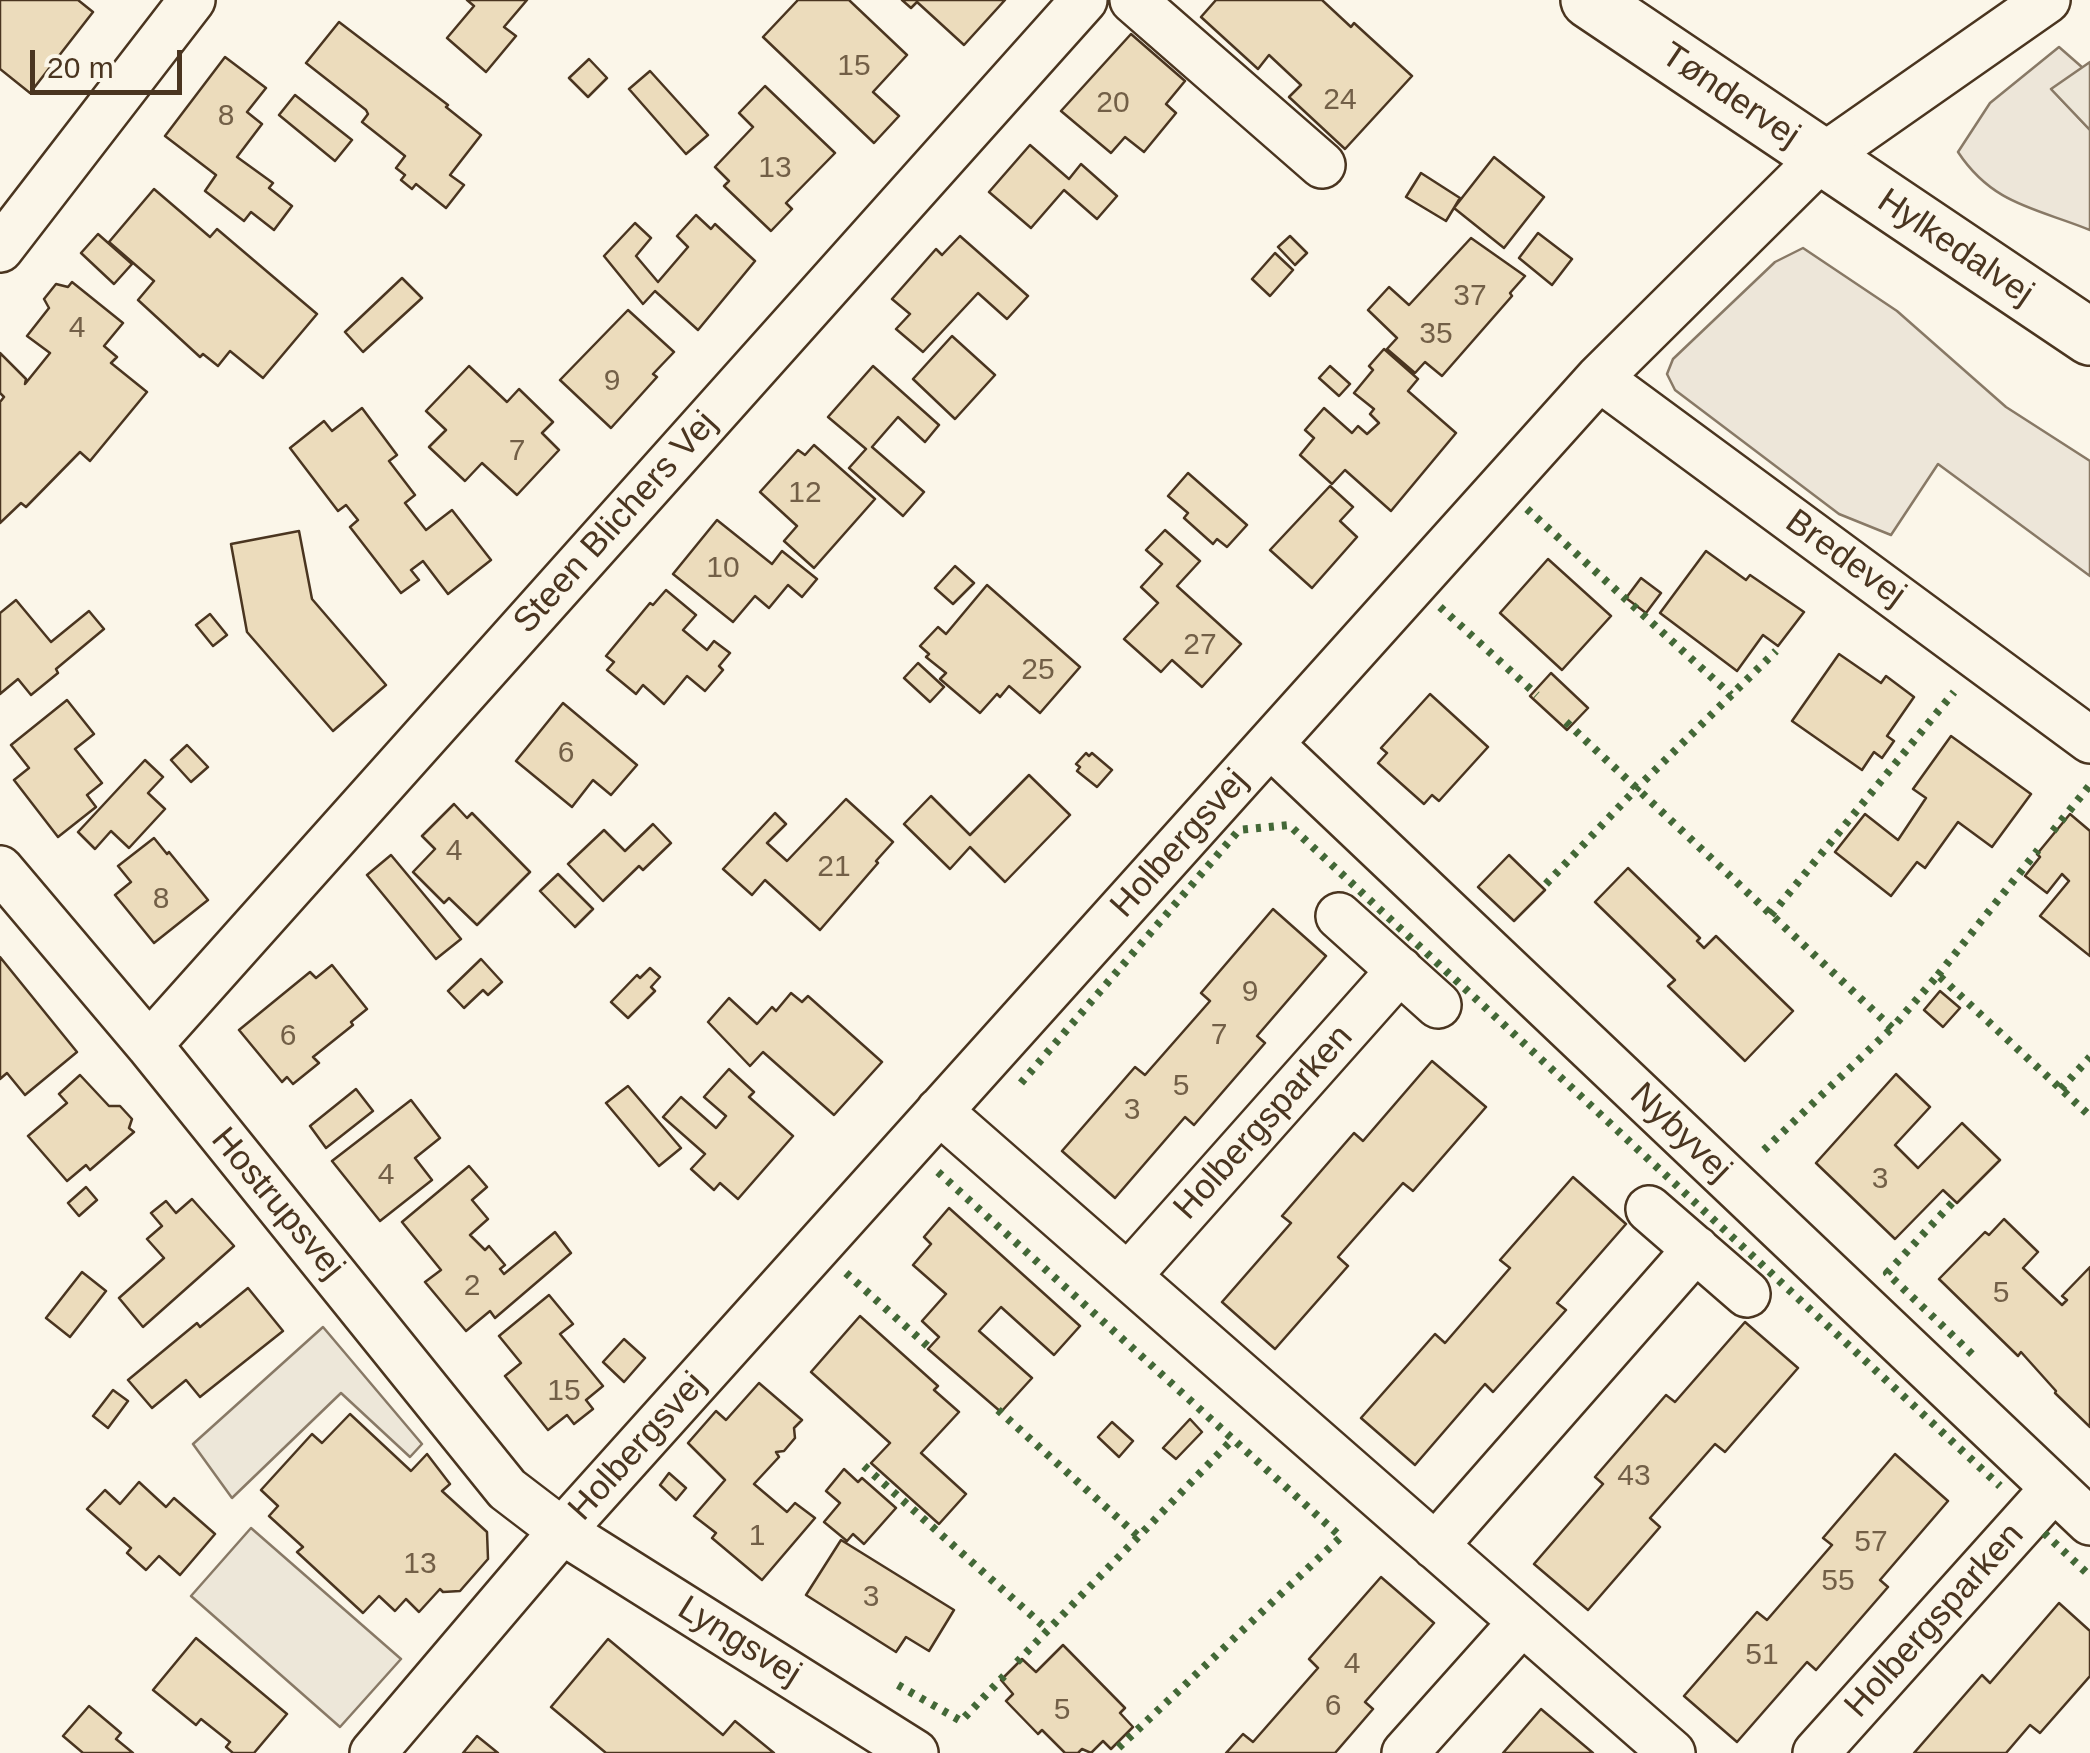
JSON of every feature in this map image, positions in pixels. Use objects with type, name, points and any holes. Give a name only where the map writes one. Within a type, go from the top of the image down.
[{"type":"street","points":[[0,248],[192,0]]},
{"type":"street","name":"Steen Blichers Vej","points":[[149,1046],[1084,0]]},
{"type":"street","points":[[1133,0],[1322,166]]},
{"type":"street","name":"Tøndervej","points":[[1589,0],[1820,158]]},
{"type":"street","name":"Holbergsvej","points":[[373,1753],[562,1532],[1599,378],[1820,158],[2047,0]]},
{"type":"street","name":"Hylkedalvej","points":[[1820,158],[2090,337]]},
{"type":"street","name":"Bredevej","points":[[1599,378],[2090,740]]},
{"type":"street","name":"Nybyvej","points":[[1270,744],[2090,1522]]},
{"type":"street","name":"Hostrupsvej","points":[[0,869],[149,1046],[508,1489],[562,1532]]},
{"type":"street","points":[[1339,916],[1438,1005]]},
{"type":"street","name":"Holbergsparken","points":[[1128,1276],[1400,970]]},
{"type":"street","points":[[939,1111],[1672,1753]]},
{"type":"street","points":[[1649,1209],[1747,1294]]},
{"type":"street","points":[[1435,1546],[1696,1249]]},
{"type":"street","name":"Holbergsparken","points":[[1816,1753],[2054,1488]]},
{"type":"street","name":"Lyngsvej","points":[[562,1532],[915,1753]]},
{"type":"street","points":[[1405,1753],[1522,1622]]},
{"type":"shaded area","points":[[2059,47],[2083,68],[2052,90],[2090,130],[2090,230],[2001,194],[1972,170],[1958,152],[1990,103]]},
{"type":"shaded area","points":[[2090,62],[2090,130],[2051,89]]},
{"type":"shaded area","points":[[1803,248],[1897,311],[2006,407],[2090,461],[2090,576],[1938,464],[1891,535],[1839,514],[1675,390],[1667,374],[1673,359],[1775,262]]},
{"type":"shaded area","points":[[323,1327],[422,1444],[410,1457],[341,1393],[232,1498],[193,1444]]},
{"type":"shaded area","points":[[251,1528],[401,1659],[340,1727],[191,1596]]},
{"type":"building","points":[[0,0],[78,0],[93,12],[30,93],[0,69]]},
{"type":"building","points":[[467,0],[527,0],[504,27],[516,36],[486,72],[447,38],[474,6]]},
{"type":"building","points":[[798,0],[849,0],[907,55],[873,92],[899,116],[874,143],[763,37]]},
{"type":"building","points":[[902,0],[1005,0],[964,45],[917,2],[911,8]]},
{"type":"building","points":[[1216,0],[1322,0],[1351,27],[1354,23],[1412,76],[1345,149],[1289,97],[1301,85],[1269,55],[1258,69],[1201,17]]},
{"type":"building","points":[[339,22],[481,135],[450,175],[464,185],[446,208],[416,184],[412,189],[401,180],[405,175],[396,168],[405,156],[362,122],[368,114],[366,110],[306,63]]},
{"type":"building","points":[[1131,34],[1185,81],[1166,104],[1176,113],[1144,152],[1125,137],[1111,153],[1061,111]]},
{"type":"building","points":[[225,57],[266,88],[247,112],[262,124],[237,157],[273,183],[269,188],[292,206],[274,230],[251,212],[244,221],[205,191],[216,175],[165,136]]},
{"type":"building","points":[[589,59],[607,78],[588,97],[569,78]]},
{"type":"building","points":[[650,71],[708,135],[686,154],[629,89]]},
{"type":"building","points":[[765,86],[835,153],[786,203],[792,209],[771,231],[724,186],[729,181],[715,167],[753,127],[739,113]]},
{"type":"building","points":[[295,95],[352,140],[335,161],[279,115]]},
{"type":"building","points":[[1030,145],[1069,179],[1081,164],[1117,196],[1097,219],[1064,190],[1031,228],[989,192]]},
{"type":"building","points":[[1494,157],[1544,197],[1504,248],[1454,208]]},
{"type":"building","points":[[1421,173],[1460,198],[1446,221],[1406,197]]},
{"type":"building","points":[[154,189],[210,237],[217,229],[317,314],[263,378],[230,351],[218,366],[203,354],[200,357],[138,300],[154,281],[109,242]]},
{"type":"building","points":[[696,215],[711,229],[715,224],[755,261],[698,330],[655,291],[643,304],[604,256],[635,223],[651,238],[636,256],[658,282],[688,247],[677,236]]},
{"type":"building","points":[[1538,233],[1572,259],[1552,285],[1519,258]]},
{"type":"building","points":[[98,234],[132,264],[114,284],[81,253]]},
{"type":"building","points":[[960,236],[1028,296],[1007,319],[978,293],[923,352],[896,329],[910,314],[892,299],[936,249],[942,255]]},
{"type":"building","points":[[1290,236],[1307,253],[1295,265],[1278,247]]},
{"type":"building","points":[[1471,238],[1525,276],[1442,376],[1425,362],[1415,373],[1387,349],[1397,338],[1368,310],[1389,287],[1409,305]]},
{"type":"building","points":[[1275,253],[1293,270],[1270,296],[1252,279]]},
{"type":"building","points":[[402,278],[422,298],[363,352],[345,332]]},
{"type":"building","points":[[72,282],[123,323],[104,346],[117,357],[111,363],[147,392],[90,461],[80,452],[26,507],[21,503],[0,523],[0,402],[4,397],[0,393],[0,353],[26,379],[25,384],[50,353],[27,336],[49,308],[44,299],[56,284],[68,287]]},
{"type":"building","points":[[628,310],[674,352],[611,428],[560,380]]},
{"type":"building","points":[[952,336],[995,375],[955,419],[913,379]]},
{"type":"building","points":[[1384,349],[1418,379],[1408,391],[1456,433],[1391,511],[1345,470],[1332,484],[1300,455],[1314,438],[1305,430],[1324,408],[1352,433],[1358,426],[1367,434],[1379,423],[1370,414],[1374,409],[1354,393]]},
{"type":"building","points":[[469,366],[507,402],[519,389],[553,422],[542,433],[559,450],[517,495],[482,463],[465,481],[429,447],[446,430],[426,411]]},
{"type":"building","points":[[873,366],[939,425],[925,442],[898,417],[872,447],[924,492],[903,516],[849,468],[866,449],[828,417]]},
{"type":"building","points":[[1330,366],[1350,384],[1339,396],[1319,378]]},
{"type":"building","points":[[362,408],[397,455],[389,461],[415,495],[405,503],[426,530],[452,510],[491,560],[448,594],[423,561],[411,570],[419,580],[401,593],[350,527],[358,520],[346,505],[338,511],[290,448],[324,421],[332,431]]},
{"type":"building","points":[[814,445],[875,499],[814,568],[784,541],[797,526],[760,492],[798,450],[805,455]]},
{"type":"building","points":[[1188,473],[1247,525],[1227,547],[1217,539],[1213,544],[1184,518],[1188,513],[1168,496]]},
{"type":"building","points":[[1330,486],[1353,507],[1340,521],[1357,537],[1312,588],[1270,550]]},
{"type":"building","points":[[717,520],[772,564],[782,551],[817,579],[802,597],[788,585],[769,608],[755,596],[733,622],[673,574]]},
{"type":"building","points":[[1165,530],[1200,561],[1177,586],[1241,644],[1202,687],[1172,660],[1161,672],[1124,639],[1158,603],[1141,587],[1162,564],[1146,550]]},
{"type":"building","points":[[299,531],[312,599],[386,685],[333,731],[247,632],[231,544]]},
{"type":"building","points":[[1706,551],[1746,580],[1750,575],[1804,612],[1778,646],[1763,635],[1737,671],[1660,613]]},
{"type":"building","points":[[1548,559],[1611,616],[1562,670],[1500,613]]},
{"type":"building","points":[[955,566],[974,583],[953,604],[935,588]]},
{"type":"building","points":[[1641,578],[1661,593],[1646,613],[1626,598]]},
{"type":"building","points":[[987,585],[1080,667],[1040,713],[1009,686],[980,713],[940,679],[946,673],[926,657],[929,654],[920,646],[938,627],[946,634]]},
{"type":"building","points":[[666,590],[696,615],[683,630],[707,650],[714,641],[730,653],[719,666],[723,670],[705,691],[687,676],[664,704],[643,685],[636,694],[607,670],[614,662],[606,656],[650,603],[653,605]]},
{"type":"building","points":[[16,600],[51,642],[89,611],[104,629],[31,695],[18,679],[0,694],[0,613]]},
{"type":"building","points":[[210,614],[227,635],[213,646],[196,625]]},
{"type":"building","points":[[1839,654],[1881,683],[1886,676],[1914,697],[1887,736],[1894,741],[1882,758],[1874,752],[1862,770],[1792,721]]},
{"type":"building","points":[[918,663],[944,687],[930,702],[904,678]]},
{"type":"building","points":[[1551,673],[1588,708],[1567,730],[1530,696]]},
{"type":"building","points":[[1430,694],[1488,747],[1439,801],[1432,795],[1424,804],[1378,763],[1387,753],[1381,748]]},
{"type":"building","points":[[67,700],[94,734],[75,749],[102,783],[87,795],[96,807],[58,837],[14,780],[29,768],[11,745]]},
{"type":"building","points":[[563,703],[637,765],[611,795],[593,780],[572,807],[516,761]]},
{"type":"building","points":[[1951,736],[2031,794],[1992,847],[1958,822],[1925,868],[1917,862],[1891,896],[1835,852],[1865,814],[1898,840],[1926,798],[1913,789]]},
{"type":"building","points":[[187,745],[208,767],[191,782],[171,760]]},
{"type":"building","points":[[1086,753],[1092,753],[1112,770],[1097,787],[1077,771],[1080,767],[1076,764]]},
{"type":"building","points":[[145,760],[163,777],[148,793],[165,809],[129,848],[111,831],[95,849],[78,832]]},
{"type":"building","points":[[1029,775],[1070,815],[1005,882],[970,847],[950,869],[904,824],[931,796],[970,835]]},
{"type":"building","points":[[846,799],[893,842],[820,930],[765,880],[752,895],[723,869],[775,813],[786,824],[767,843],[787,861]]},
{"type":"building","points":[[454,804],[467,818],[472,813],[530,872],[477,925],[449,898],[444,903],[413,872],[435,849],[422,836]]},
{"type":"building","points":[[2070,814],[2090,831],[2090,956],[2040,916],[2069,881],[2062,874],[2047,893],[2025,876],[2040,857],[2037,854]]},
{"type":"building","points":[[653,824],[671,843],[643,870],[639,866],[603,901],[568,864],[604,830],[625,851]]},
{"type":"building","points":[[154,838],[208,900],[154,943],[115,895],[131,882],[118,866]]},
{"type":"building","points":[[391,855],[461,939],[436,959],[367,875]]},
{"type":"building","points":[[1509,855],[1545,890],[1514,921],[1478,887]]},
{"type":"building","points":[[1628,868],[1700,938],[1697,941],[1704,948],[1716,936],[1793,1011],[1745,1061],[1668,986],[1675,980],[1595,902]]},
{"type":"building","points":[[558,874],[593,909],[575,927],[540,891]]},
{"type":"building","points":[[1273,909],[1326,956],[1257,1036],[1265,1043],[1194,1125],[1185,1117],[1115,1198],[1062,1151],[1135,1067],[1145,1075],[1210,1001],[1201,993]]},
{"type":"building","points":[[0,957],[77,1052],[25,1095],[7,1073],[0,1079]]},
{"type":"building","points":[[481,959],[502,982],[488,995],[483,990],[464,1008],[448,991]]},
{"type":"building","points":[[332,965],[367,1009],[313,1057],[319,1063],[293,1084],[287,1077],[282,1082],[239,1030],[310,972],[316,978]]},
{"type":"building","points":[[650,968],[660,977],[651,987],[655,991],[628,1018],[611,1002],[637,975],[640,978]]},
{"type":"building","points":[[1940,991],[1960,1008],[1943,1027],[1924,1010]]},
{"type":"building","points":[[791,993],[802,1002],[808,996],[882,1062],[834,1115],[763,1052],[750,1066],[708,1022],[729,998],[757,1024],[772,1007],[776,1011]]},
{"type":"building","points":[[1432,1061],[1486,1107],[1413,1191],[1403,1183],[1338,1257],[1348,1266],[1275,1349],[1222,1302],[1291,1223],[1282,1216],[1354,1133],[1363,1141]]},
{"type":"building","points":[[729,1069],[754,1092],[749,1097],[793,1136],[738,1199],[720,1183],[714,1190],[691,1169],[705,1154],[663,1117],[681,1097],[716,1128],[726,1116],[704,1097]]},
{"type":"building","points":[[1896,1074],[1930,1107],[1895,1145],[1918,1168],[1962,1123],[2000,1160],[1957,1203],[1943,1190],[1895,1239],[1816,1163]]},
{"type":"building","points":[[80,1075],[109,1106],[120,1106],[132,1119],[129,1128],[134,1132],[90,1170],[86,1165],[67,1181],[28,1136],[67,1103],[59,1094]]},
{"type":"building","points":[[628,1086],[681,1148],[659,1166],[606,1103]]},
{"type":"building","points":[[356,1089],[373,1111],[326,1148],[310,1126]]},
{"type":"building","points":[[411,1100],[440,1138],[415,1158],[432,1180],[380,1221],[332,1161]]},
{"type":"building","points":[[469,1166],[487,1187],[472,1200],[488,1219],[470,1235],[485,1250],[489,1246],[505,1265],[500,1269],[504,1274],[555,1232],[571,1253],[495,1318],[490,1311],[466,1331],[425,1282],[441,1270],[402,1222]]},
{"type":"building","points":[[1573,1177],[1626,1224],[1557,1303],[1566,1310],[1493,1392],[1485,1384],[1415,1465],[1361,1418],[1435,1334],[1445,1343],[1510,1268],[1500,1260]]},
{"type":"building","points":[[86,1187],[97,1200],[79,1216],[68,1203]]},
{"type":"building","points":[[192,1199],[234,1246],[143,1327],[119,1298],[164,1258],[147,1239],[162,1226],[151,1213],[166,1201],[176,1213]]},
{"type":"building","points":[[949,1208],[1080,1326],[1054,1355],[1001,1307],[979,1331],[1032,1378],[1001,1412],[928,1349],[939,1337],[922,1321],[946,1294],[913,1265],[931,1244],[924,1237]]},
{"type":"building","points":[[2004,1219],[2038,1252],[2023,1268],[2062,1305],[2067,1300],[2062,1296],[2090,1267],[2090,1427],[2021,1352],[2018,1356],[1939,1279],[1985,1232],[1989,1235]]},
{"type":"building","points":[[82,1272],[106,1291],[70,1337],[46,1318]]},
{"type":"building","points":[[248,1288],[283,1331],[200,1397],[186,1380],[152,1408],[128,1380],[197,1323],[200,1327]]},
{"type":"building","points":[[549,1295],[573,1324],[560,1334],[603,1386],[586,1400],[593,1409],[574,1424],[567,1415],[548,1430],[505,1376],[521,1363],[499,1336]]},
{"type":"building","points":[[860,1316],[938,1386],[934,1390],[959,1412],[921,1453],[966,1494],[939,1524],[871,1463],[890,1443],[811,1372]]},
{"type":"building","points":[[1745,1322],[1798,1368],[1725,1452],[1715,1444],[1650,1518],[1660,1527],[1588,1610],[1534,1564],[1603,1484],[1595,1477],[1666,1395],[1675,1402]]},
{"type":"building","points":[[624,1339],[645,1358],[624,1382],[603,1362]]},
{"type":"building","points":[[759,1383],[802,1420],[794,1428],[795,1438],[784,1451],[776,1452],[779,1457],[754,1484],[787,1512],[795,1503],[815,1518],[762,1580],[712,1538],[716,1533],[694,1516],[725,1480],[688,1443],[716,1411],[726,1420]]},
{"type":"building","points":[[113,1390],[128,1401],[108,1428],[93,1416]]},
{"type":"building","points":[[350,1414],[411,1471],[427,1454],[450,1484],[442,1491],[487,1532],[488,1559],[460,1591],[440,1589],[419,1612],[406,1599],[395,1611],[379,1596],[363,1613],[297,1552],[303,1547],[269,1516],[278,1506],[261,1490],[312,1434],[322,1443]]},
{"type":"building","points":[[1190,1419],[1202,1432],[1176,1459],[1163,1448]]},
{"type":"building","points":[[1112,1422],[1133,1441],[1119,1457],[1098,1437]]},
{"type":"building","points":[[1895,1454],[1948,1501],[1880,1580],[1888,1587],[1816,1670],[1807,1662],[1737,1742],[1684,1696],[1757,1612],[1767,1620],[1832,1545],[1823,1538]]},
{"type":"building","points":[[844,1469],[858,1482],[862,1478],[896,1508],[864,1544],[853,1534],[847,1541],[824,1522],[840,1503],[826,1491]]},
{"type":"building","points":[[669,1473],[686,1488],[676,1500],[660,1485]]},
{"type":"building","points":[[139,1482],[166,1507],[174,1498],[215,1534],[180,1575],[159,1556],[146,1570],[127,1553],[131,1548],[87,1509],[105,1490],[120,1504]]},
{"type":"building","points":[[841,1540],[954,1610],[929,1651],[906,1637],[896,1652],[806,1595]]},
{"type":"building","points":[[1381,1577],[1434,1623],[1365,1702],[1373,1709],[1335,1753],[1226,1753],[1243,1734],[1253,1742],[1318,1668],[1309,1659]]},
{"type":"building","points":[[2059,1603],[2090,1631],[2090,1676],[2040,1733],[2030,1725],[2006,1753],[1914,1753],[1982,1675],[1990,1683]]},
{"type":"building","points":[[196,1638],[287,1714],[254,1753],[233,1753],[226,1747],[230,1742],[201,1719],[196,1725],[153,1690]]},
{"type":"building","points":[[608,1639],[723,1735],[735,1721],[774,1753],[606,1753],[551,1707]]},
{"type":"building","points":[[1063,1645],[1125,1708],[1120,1713],[1133,1727],[1111,1749],[1103,1741],[1091,1753],[1082,1749],[1065,1753],[1042,1730],[1038,1734],[1006,1701],[1013,1694],[1001,1680],[1022,1659],[1036,1672]]},
{"type":"building","points":[[89,1706],[121,1733],[116,1739],[133,1753],[83,1753],[63,1736]]},
{"type":"building","points":[[1541,1709],[1593,1753],[1503,1753]]},
{"type":"building","points":[[477,1736],[498,1753],[463,1753]]},
{"type":"hedge","points":[[1527,509],[1731,695]]},
{"type":"hedge","points":[[1440,607],[1537,695]]},
{"type":"hedge","points":[[1546,884],[1776,651]]},
{"type":"hedge","points":[[1771,915],[1954,692]]},
{"type":"hedge","points":[[1566,722],[1892,1028],[1938,975],[2090,1116]]},
{"type":"hedge","points":[[2053,831],[2090,785]]},
{"type":"hedge","points":[[1021,1083],[1239,830],[1289,825],[2000,1486]]},
{"type":"hedge","points":[[1938,975],[2038,850]]},
{"type":"hedge","points":[[1764,1150],[1892,1028]]},
{"type":"hedge","points":[[2061,1089],[2090,1057]]},
{"type":"hedge","points":[[938,1172],[1341,1537],[1113,1753]]},
{"type":"hedge","points":[[1952,1203],[1887,1273],[1976,1358]]},
{"type":"hedge","points":[[846,1273],[932,1350]]},
{"type":"hedge","points":[[998,1410],[1139,1537]]},
{"type":"hedge","points":[[1017,1662],[1233,1439]]},
{"type":"hedge","points":[[864,1466],[1048,1630]]},
{"type":"hedge","points":[[2044,1533],[2090,1576]]},
{"type":"hedge","points":[[898,1685],[961,1721],[1004,1676]]}]
